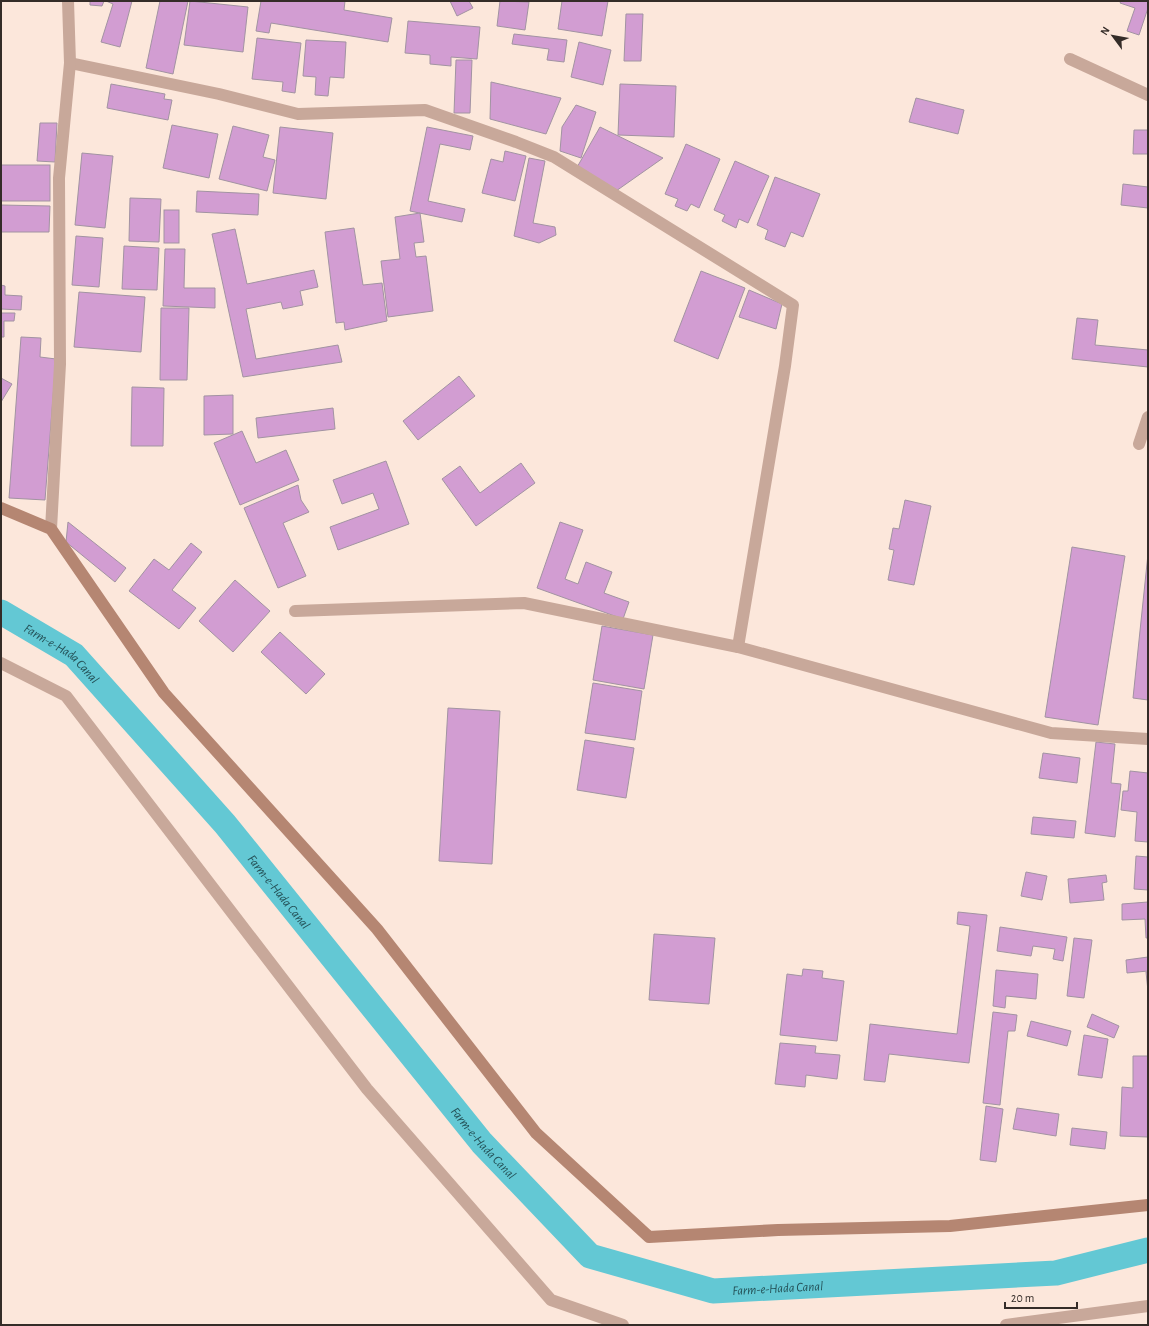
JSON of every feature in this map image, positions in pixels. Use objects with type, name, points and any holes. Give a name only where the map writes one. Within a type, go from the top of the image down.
[{"type":"street","points":[[51,529],[60,364],[59,178],[70,63],[68,1]]},
{"type":"street","points":[[1070,59],[1148,96]]},
{"type":"street","points":[[70,63],[219,94],[298,114],[425,110],[554,157],[793,306],[785,366],[738,647]]},
{"type":"street","points":[[1139,444],[1148,417]]},
{"type":"street","points":[[1,508],[51,529],[164,693],[377,930],[536,1133],[649,1237],[778,1230],[950,1226],[1148,1205]]},
{"type":"street","points":[[295,611],[524,603],[738,647],[1051,733],[1148,739]]},
{"type":"street","points":[[1,664],[66,696],[367,1089],[551,1300],[623,1325]]},
{"type":"street","points":[[1006,1325],[1148,1306]]},
{"type":"building","points":[[90,1],[104,1],[102,6],[90,5]]},
{"type":"building","points":[[106,1],[132,1],[120,47],[101,42],[113,4]]},
{"type":"building","points":[[160,1],[188,1],[173,74],[146,68]]},
{"type":"building","points":[[190,1],[248,7],[243,52],[184,45]]},
{"type":"building","points":[[261,1],[345,1],[344,10],[392,18],[388,42],[271,23],[269,33],[256,31]]},
{"type":"building","points":[[450,1],[469,1],[473,8],[457,16]]},
{"type":"building","points":[[500,1],[529,2],[525,30],[497,26]]},
{"type":"building","points":[[562,1],[608,1],[602,36],[558,29]]},
{"type":"building","points":[[1121,1],[1148,1],[1148,8],[1139,35],[1127,31],[1135,8],[1120,3]]},
{"type":"building","points":[[626,14],[643,14],[641,61],[624,61]]},
{"type":"building","points":[[408,21],[480,27],[477,59],[451,57],[451,66],[430,64],[430,55],[405,53]]},
{"type":"building","points":[[514,34],[567,40],[564,62],[547,60],[549,49],[512,44]]},
{"type":"building","points":[[257,38],[301,43],[295,93],[282,91],[283,82],[252,79]]},
{"type":"building","points":[[306,40],[346,42],[344,78],[330,77],[328,96],[315,95],[316,77],[303,76]]},
{"type":"building","points":[[579,42],[611,50],[603,85],[571,77]]},
{"type":"building","points":[[456,60],[472,60],[470,113],[454,113]]},
{"type":"building","points":[[491,82],[561,98],[546,134],[490,119]]},
{"type":"building","points":[[111,84],[165,94],[164,99],[172,100],[168,120],[107,108]]},
{"type":"building","points":[[620,84],[676,86],[674,137],[618,135]]},
{"type":"building","points":[[916,98],[964,110],[958,134],[909,122]]},
{"type":"building","points":[[576,105],[596,112],[581,158],[560,151],[562,127]]},
{"type":"building","points":[[40,123],[57,123],[55,162],[37,161]]},
{"type":"building","points":[[172,125],[218,134],[209,178],[163,168]]},
{"type":"building","points":[[233,126],[269,135],[263,157],[275,160],[267,191],[219,179]]},
{"type":"building","points":[[280,127],[333,133],[326,199],[273,193]]},
{"type":"building","points":[[427,127],[473,136],[470,150],[440,144],[428,201],[465,209],[462,222],[410,211]]},
{"type":"building","points":[[600,127],[663,158],[616,191],[576,169]]},
{"type":"building","points":[[1134,130],[1148,130],[1148,154],[1133,154]]},
{"type":"building","points":[[686,144],[720,159],[699,208],[691,204],[687,211],[675,206],[678,199],[665,194]]},
{"type":"building","points":[[505,151],[526,156],[515,201],[482,193],[491,159],[503,162]]},
{"type":"building","points":[[82,153],[113,156],[105,228],[75,225]]},
{"type":"building","points":[[529,158],[545,161],[533,223],[555,227],[556,235],[539,243],[514,236]]},
{"type":"building","points":[[735,161],[769,176],[748,223],[739,219],[736,228],[722,221],[725,215],[714,210]]},
{"type":"building","points":[[1,165],[50,165],[50,201],[1,201]]},
{"type":"building","points":[[775,177],[820,194],[803,237],[791,232],[785,247],[765,239],[768,230],[757,225]]},
{"type":"building","points":[[1123,184],[1148,187],[1148,208],[1121,205]]},
{"type":"building","points":[[197,191],[259,194],[258,215],[196,212]]},
{"type":"building","points":[[130,198],[161,199],[159,242],[129,241]]},
{"type":"building","points":[[1,205],[50,206],[49,232],[1,232]]},
{"type":"building","points":[[164,210],[179,210],[179,243],[164,243]]},
{"type":"building","points":[[420,213],[424,242],[414,243],[416,257],[426,256],[433,311],[388,317],[381,261],[400,259],[395,217]]},
{"type":"building","points":[[354,228],[363,285],[382,283],[387,321],[345,330],[344,322],[336,323],[325,232]]},
{"type":"building","points":[[235,229],[247,284],[314,270],[318,287],[300,291],[303,305],[283,309],[281,302],[246,309],[256,359],[338,345],[342,362],[243,377],[212,234]]},
{"type":"building","points":[[76,236],[103,238],[99,287],[72,285]]},
{"type":"building","points":[[124,246],[159,248],[157,290],[122,289]]},
{"type":"building","points":[[165,249],[185,249],[184,288],[215,288],[215,308],[163,306]]},
{"type":"building","points":[[701,271],[745,288],[718,359],[674,341]]},
{"type":"building","points":[[1,285],[5,286],[5,295],[22,296],[21,310],[1,309]]},
{"type":"building","points":[[749,290],[782,304],[776,329],[739,317]]},
{"type":"building","points":[[79,292],[145,297],[141,352],[74,347]]},
{"type":"building","points":[[161,308],[189,308],[187,380],[160,380]]},
{"type":"building","points":[[1,313],[15,313],[14,321],[4,321],[4,337],[1,337]]},
{"type":"building","points":[[1077,318],[1098,320],[1095,345],[1148,350],[1148,367],[1072,359]]},
{"type":"building","points":[[21,337],[41,338],[40,357],[56,359],[45,500],[9,498]]},
{"type":"building","points":[[459,376],[475,396],[418,440],[403,421]]},
{"type":"building","points":[[1,378],[12,384],[1,402]]},
{"type":"building","points":[[132,387],[164,388],[163,446],[131,446]]},
{"type":"building","points":[[233,395],[233,434],[204,435],[204,396]]},
{"type":"building","points":[[333,408],[335,429],[258,438],[256,418]]},
{"type":"building","points":[[242,431],[256,463],[286,450],[299,480],[240,505],[214,443]]},
{"type":"building","points":[[386,461],[409,524],[338,550],[330,527],[379,509],[373,493],[342,504],[333,480]]},
{"type":"building","points":[[521,463],[535,483],[476,526],[442,479],[460,466],[480,493]]},
{"type":"building","points":[[298,485],[301,500],[309,512],[283,523],[306,576],[278,588],[244,508]]},
{"type":"building","points":[[905,500],[931,506],[914,585],[888,580],[894,550],[889,549],[893,528],[899,529]]},
{"type":"building","points":[[68,522],[126,568],[115,582],[66,542]]},
{"type":"building","points":[[560,522],[583,530],[565,579],[578,584],[586,562],[612,572],[604,593],[629,602],[623,619],[537,588]]},
{"type":"building","points":[[191,543],[202,552],[172,590],[196,608],[179,629],[129,591],[154,559],[169,570]]},
{"type":"building","points":[[1072,547],[1125,556],[1098,725],[1045,717]]},
{"type":"building","points":[[1148,554],[1148,700],[1133,698]]},
{"type":"building","points":[[235,580],[270,611],[233,652],[199,621]]},
{"type":"building","points":[[602,626],[653,635],[644,689],[593,680]]},
{"type":"building","points":[[280,632],[325,674],[306,694],[261,652]]},
{"type":"building","points":[[593,683],[642,691],[635,740],[585,733]]},
{"type":"building","points":[[448,708],[500,711],[492,864],[439,861]]},
{"type":"building","points":[[585,740],[634,748],[626,798],[577,790]]},
{"type":"building","points":[[1096,742],[1115,744],[1111,783],[1121,784],[1115,837],[1085,833]]},
{"type":"building","points":[[1043,753],[1080,758],[1077,783],[1039,778]]},
{"type":"building","points":[[1130,771],[1148,773],[1148,842],[1135,841],[1137,812],[1121,810],[1123,791],[1128,791]]},
{"type":"building","points":[[1033,817],[1076,821],[1074,838],[1031,834]]},
{"type":"building","points":[[1136,856],[1148,857],[1148,890],[1134,889]]},
{"type":"building","points":[[1026,872],[1047,876],[1042,900],[1021,896]]},
{"type":"building","points":[[1106,875],[1107,882],[1102,883],[1104,900],[1070,903],[1068,879]]},
{"type":"building","points":[[1148,902],[1148,938],[1146,938],[1145,919],[1122,920],[1122,904]]},
{"type":"building","points":[[958,912],[987,915],[969,1063],[889,1054],[885,1082],[864,1080],[870,1024],[957,1034],[970,926],[957,924]]},
{"type":"building","points":[[1000,927],[1067,937],[1063,961],[1053,959],[1055,949],[1033,946],[1031,956],[997,951]]},
{"type":"building","points":[[654,934],[715,938],[709,1004],[649,1000]]},
{"type":"building","points":[[1074,938],[1092,940],[1084,998],[1067,996]]},
{"type":"building","points":[[1148,957],[1148,971],[1127,973],[1126,960]]},
{"type":"building","points":[[803,969],[823,971],[822,978],[844,981],[837,1041],[780,1035],[787,974],[802,976]]},
{"type":"building","points":[[996,970],[1038,974],[1036,999],[1006,996],[1005,1008],[993,1006]]},
{"type":"building","points":[[1146,972],[1148,972],[1148,991]]},
{"type":"building","points":[[993,1012],[1017,1015],[1015,1031],[1008,1031],[1000,1105],[983,1103]]},
{"type":"building","points":[[1092,1014],[1119,1026],[1114,1038],[1087,1027]]},
{"type":"building","points":[[1031,1021],[1071,1031],[1067,1046],[1027,1036]]},
{"type":"building","points":[[1084,1035],[1108,1039],[1102,1078],[1078,1075]]},
{"type":"building","points":[[780,1043],[816,1046],[815,1053],[840,1055],[837,1079],[806,1075],[805,1087],[775,1084]]},
{"type":"building","points":[[1133,1056],[1148,1056],[1148,1137],[1120,1136],[1122,1087],[1133,1088]]},
{"type":"building","points":[[986,1106],[1003,1109],[996,1162],[980,1160]]},
{"type":"building","points":[[1017,1108],[1059,1114],[1056,1136],[1013,1129]]},
{"type":"building","points":[[1072,1128],[1107,1132],[1105,1149],[1070,1145]]},
{"type":"waterway","name":"Farm-e-Hada Canal","points":[[1,612],[74,655],[225,824],[482,1143],[590,1256],[713,1291],[1056,1273],[1148,1250]]}]
